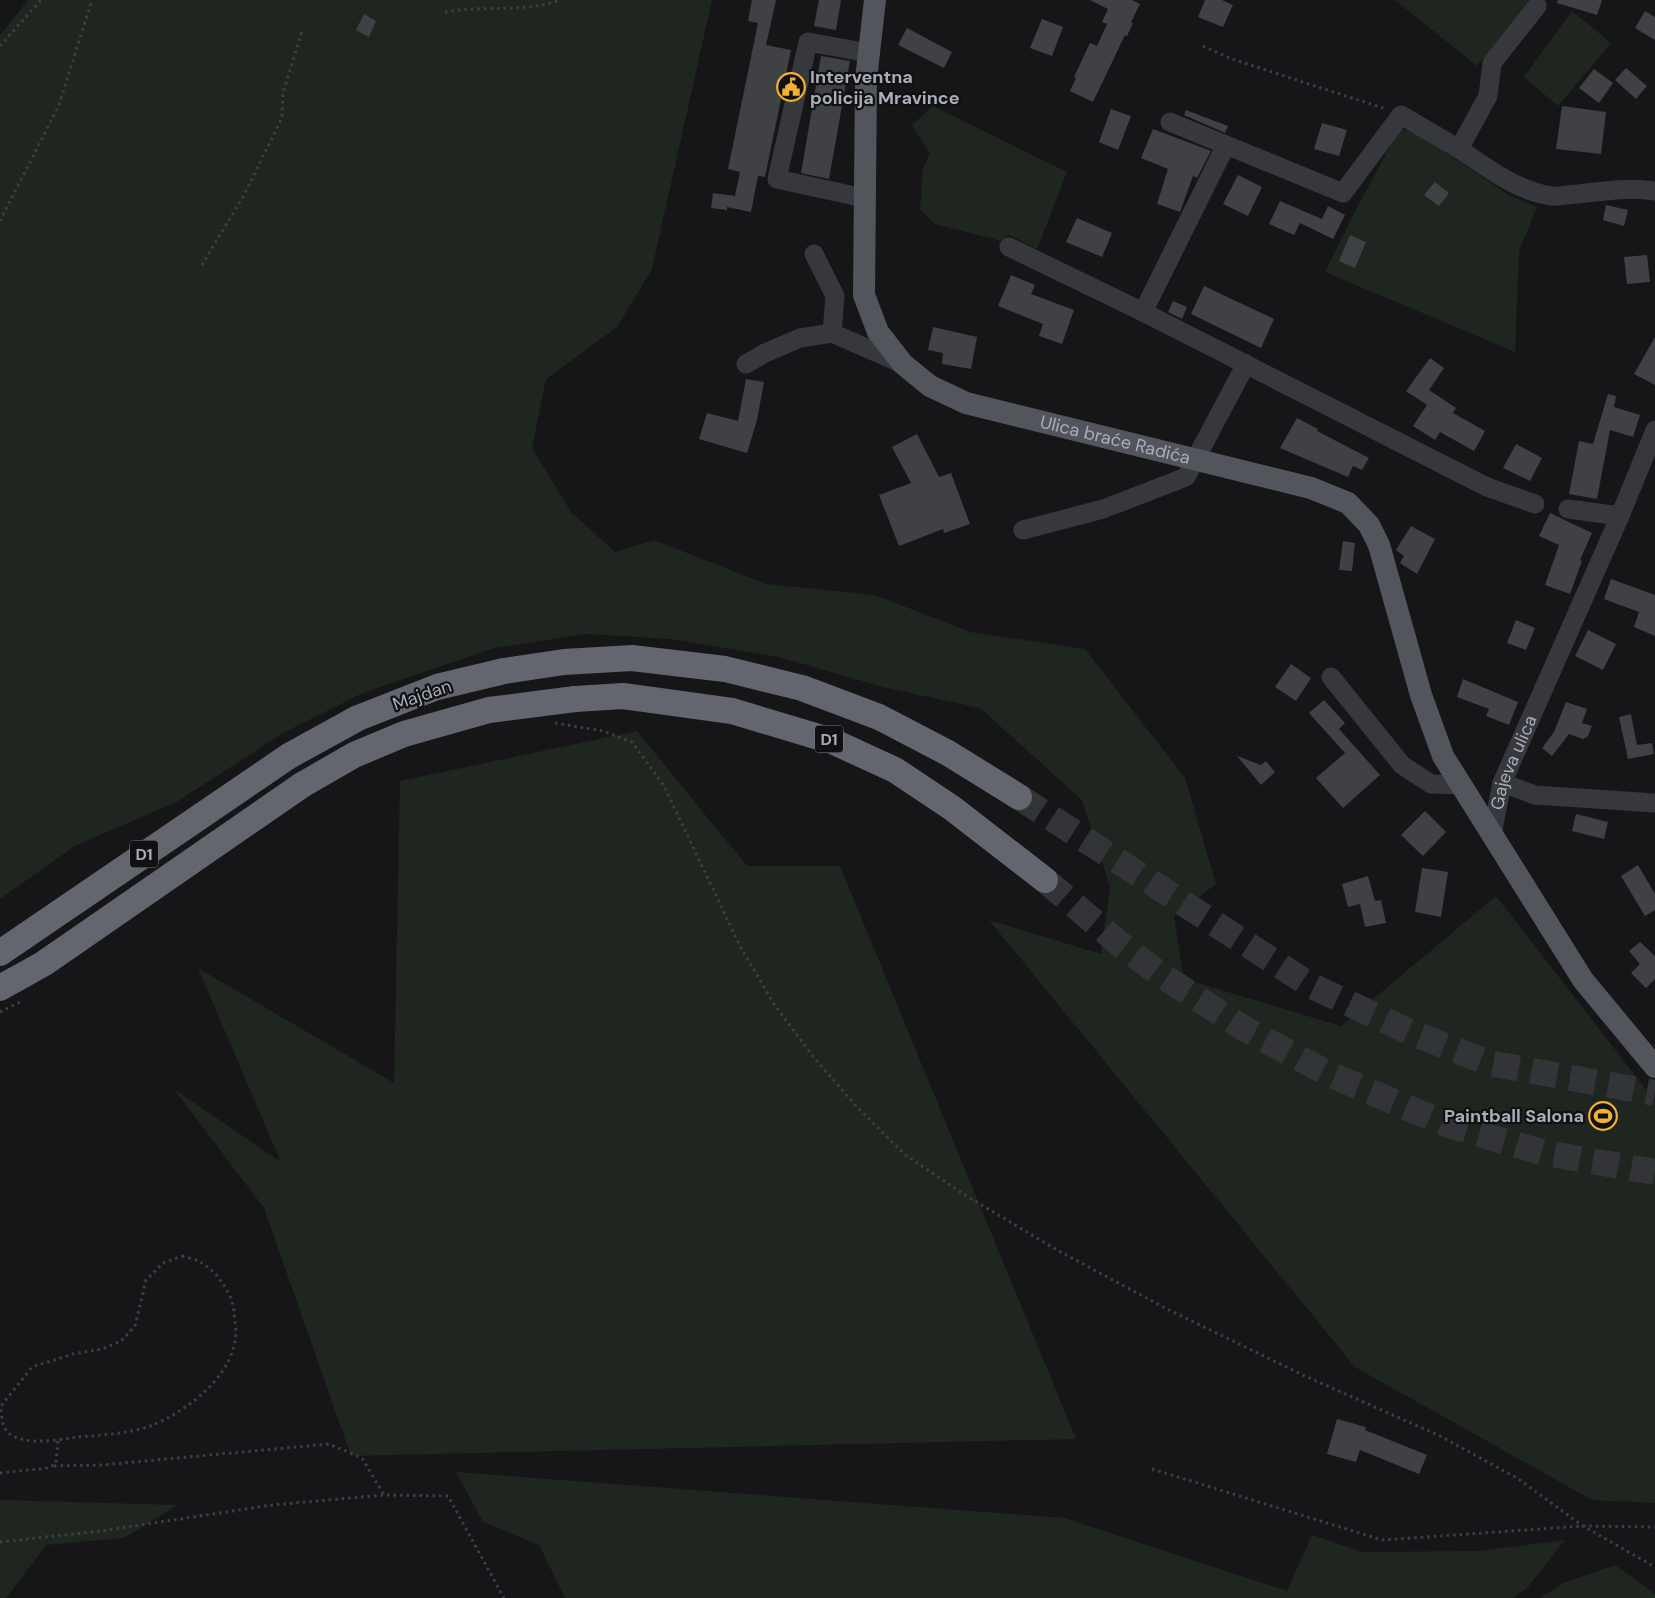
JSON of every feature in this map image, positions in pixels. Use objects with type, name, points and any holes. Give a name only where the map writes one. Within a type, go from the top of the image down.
[{"type":"highway","name":"Majdan","points":[[0,953],[289,756],[358,718],[437,687],[504,671],[564,662],[632,658],[725,669],[802,688],[879,717],[948,753],[1019,797]]},
{"type":"highway","name":"Majdan","points":[[0,988],[75,943],[302,785],[354,755],[404,734],[489,710],[575,699],[623,696],[732,711],[832,740],[895,770],[952,808],[1045,880]]},
{"type":"main road","name":"Ulica braće Radića","points":[[875,0],[866,79],[864,295],[878,332],[903,364],[930,386],[966,403],[1310,488],[1348,503],[1369,525],[1379,545],[1421,695],[1443,756],[1492,835]]},
{"type":"main road","points":[[1492,835],[1583,980],[1655,1067]]},
{"type":"street","points":[[1459,148],[1488,96],[1492,63],[1537,6]]},
{"type":"street","points":[[864,198],[778,179],[808,42],[869,53]]},
{"type":"street","points":[[1170,122],[1343,193],[1401,115],[1459,148],[1492,171],[1524,188],[1552,196],[1606,191],[1655,191]]},
{"type":"street","points":[[1143,312],[1226,145]]},
{"type":"street","points":[[1009,247],[1143,312],[1487,487],[1535,504]]},
{"type":"street","points":[[814,254],[835,296],[832,333]]},
{"type":"street","points":[[746,364],[765,353],[800,338],[832,333],[903,364]]},
{"type":"street","points":[[1023,530],[1103,509],[1186,477],[1246,364]]},
{"type":"street","name":"Gajeva ulica","points":[[1492,835],[1502,783],[1620,516],[1655,430]]},
{"type":"street","points":[[1568,509],[1620,516]]},
{"type":"street","points":[[1331,676],[1402,765],[1431,784],[1461,785]]},
{"type":"street","points":[[1502,783],[1536,795],[1655,803]]},
{"type":"path","points":[[0,46],[41,0]]},
{"type":"path","points":[[0,221],[59,105],[92,0]]},
{"type":"path","points":[[445,12],[466,8],[521,7],[561,0]]},
{"type":"path","points":[[202,264],[244,195],[282,118],[283,93],[302,31]]},
{"type":"path","points":[[1203,46],[1232,59],[1332,90],[1401,115]]},
{"type":"path","points":[[553,722],[603,731],[632,742],[664,786],[740,946],[774,1004],[812,1054],[856,1106],[904,1154],[965,1195],[1066,1255],[1167,1310],[1305,1376],[1440,1436],[1517,1478],[1583,1526],[1655,1567]]},
{"type":"path","points":[[0,1012],[14,1006],[29,996]]},
{"type":"path","points":[[182,1256],[200,1262],[220,1279],[233,1306],[236,1335],[227,1363],[210,1388],[186,1407],[151,1426],[58,1440],[35,1441],[13,1436],[2,1425],[1,1406],[32,1368],[121,1341],[135,1326],[146,1280],[163,1263],[182,1256]]},
{"type":"path","points":[[54,1466],[56,1464],[58,1440]]},
{"type":"path","points":[[0,1473],[54,1466],[102,1465],[329,1444],[362,1458],[384,1495]]},
{"type":"path","points":[[1152,1470],[1382,1540],[1583,1526],[1655,1527]]},
{"type":"path","points":[[0,1542],[101,1531],[272,1504],[384,1495],[448,1496],[504,1598]]},
{"type":"shaded area","points":[[28,0],[712,0],[652,269],[617,327],[546,379],[532,448],[571,512],[615,552],[654,540],[766,584],[875,595],[970,632],[1085,649],[1185,778],[1216,884],[1174,916],[1184,979],[1341,1026],[1496,896],[1655,1101],[1655,1503],[1592,1500],[1355,1367],[989,920],[1101,954],[1110,887],[1082,800],[980,708],[883,687],[779,657],[671,639],[588,634],[494,648],[363,693],[285,732],[178,801],[75,846],[0,899],[0,35]]},
{"type":"shaded area","points":[[1395,0],[1530,0],[1477,66]]},
{"type":"shaded area","points":[[1572,11],[1611,43],[1558,106],[1524,77]]},
{"type":"shaded area","points":[[933,106],[1067,172],[1037,249],[1008,234],[1005,242],[935,224],[920,209],[923,169],[930,153],[912,125]]},
{"type":"shaded area","points":[[1399,130],[1412,130],[1509,195],[1537,207],[1519,251],[1515,352],[1325,272],[1354,213]]},
{"type":"shaded area","points":[[637,731],[747,866],[840,866],[1076,1439],[351,1456],[264,1208],[174,1089],[281,1162],[198,968],[394,1083],[400,781]]},
{"type":"shaded area","points":[[456,1472],[1064,1518],[1287,1591],[1312,1535],[1362,1552],[1479,1551],[1565,1540],[1528,1587],[1513,1598],[565,1598],[539,1545],[483,1522]]},
{"type":"shaded area","points":[[0,1500],[178,1505],[124,1538],[46,1545],[6,1598],[0,1598]]},
{"type":"shaded area","points":[[1615,1565],[1655,1594],[1655,1598],[1540,1598],[1563,1583]]},
{"type":"building","points":[[752,0],[776,0],[766,45],[791,50],[765,177],[758,176],[751,212],[727,207],[727,210],[711,208],[713,193],[735,196],[740,172],[728,169],[758,23],[748,21]]},
{"type":"building","points":[[819,0],[841,0],[836,30],[814,26]]},
{"type":"building","points":[[1090,0],[1132,0],[1140,4],[1131,22],[1133,23],[1127,36],[1125,35],[1093,102],[1070,91],[1076,78],[1074,77],[1090,43],[1097,46],[1107,24],[1102,22],[1108,9]]},
{"type":"building","points":[[1205,0],[1222,0],[1233,5],[1223,27],[1198,17]]},
{"type":"building","points":[[1558,0],[1602,0],[1597,15],[1557,3]]},
{"type":"building","points":[[1645,11],[1655,17],[1655,40],[1635,28]]},
{"type":"building","points":[[364,14],[376,21],[369,37],[356,30]]},
{"type":"building","points":[[1042,19],[1063,27],[1052,56],[1030,48]]},
{"type":"building","points":[[907,28],[952,52],[944,68],[898,45]]},
{"type":"building","points":[[821,56],[850,61],[829,179],[801,173]]},
{"type":"building","points":[[1626,68],[1647,86],[1636,99],[1615,80]]},
{"type":"building","points":[[1594,69],[1613,83],[1599,103],[1579,88]]},
{"type":"building","points":[[1562,106],[1606,112],[1601,154],[1556,149]]},
{"type":"building","points":[[1111,109],[1131,116],[1118,150],[1099,142]]},
{"type":"building","points":[[1186,110],[1228,126],[1225,133],[1184,115]]},
{"type":"building","points":[[1322,123],[1347,130],[1339,156],[1314,149]]},
{"type":"building","points":[[1153,129],[1211,151],[1197,178],[1193,176],[1180,212],[1157,204],[1168,169],[1141,158]]},
{"type":"building","points":[[1238,175],[1262,187],[1248,216],[1223,204]]},
{"type":"building","points":[[1435,182],[1449,193],[1439,206],[1424,195]]},
{"type":"building","points":[[1280,201],[1322,219],[1328,206],[1345,215],[1333,239],[1300,223],[1294,235],[1269,224]]},
{"type":"building","points":[[1606,205],[1628,210],[1624,226],[1603,220]]},
{"type":"building","points":[[1077,218],[1112,233],[1102,257],[1066,242]]},
{"type":"building","points":[[1350,235],[1366,242],[1355,268],[1339,261]]},
{"type":"building","points":[[1647,255],[1650,282],[1627,284],[1624,257]]},
{"type":"building","points":[[1011,275],[1035,285],[1031,294],[1074,310],[1062,344],[1039,336],[1043,324],[998,306]]},
{"type":"building","points":[[1204,286],[1274,319],[1261,348],[1191,314]]},
{"type":"building","points":[[1173,301],[1187,307],[1182,319],[1168,312]]},
{"type":"building","points":[[933,327],[977,337],[971,369],[942,364],[943,353],[928,350]]},
{"type":"building","points":[[1655,337],[1655,385],[1634,374]]},
{"type":"building","points":[[1430,358],[1444,368],[1429,390],[1456,408],[1453,413],[1485,431],[1474,451],[1440,432],[1435,440],[1413,426],[1427,405],[1406,391]]},
{"type":"building","points":[[746,379],[764,382],[757,420],[747,453],[699,439],[707,413],[738,421]]},
{"type":"building","points":[[1608,394],[1616,396],[1614,407],[1640,415],[1633,437],[1610,430],[1597,499],[1569,494],[1579,441],[1593,444]]},
{"type":"building","points":[[1297,418],[1318,429],[1317,431],[1369,458],[1362,470],[1353,466],[1348,477],[1280,448]]},
{"type":"building","points":[[917,434],[939,477],[951,473],[970,524],[944,533],[943,529],[899,546],[879,495],[911,483],[892,447]]},
{"type":"building","points":[[1516,444],[1542,458],[1530,481],[1503,468]]},
{"type":"building","points":[[1550,513],[1592,533],[1580,560],[1582,561],[1570,594],[1545,585],[1559,545],[1539,536]]},
{"type":"building","points":[[1411,526],[1435,539],[1417,574],[1400,563],[1404,556],[1396,550]]},
{"type":"building","points":[[1343,541],[1355,543],[1352,571],[1339,570]]},
{"type":"building","points":[[1611,579],[1655,595],[1655,636],[1634,627],[1639,612],[1604,599]]},
{"type":"building","points":[[1516,620],[1535,628],[1526,650],[1507,643]]},
{"type":"building","points":[[1588,630],[1616,644],[1603,670],[1575,656]]},
{"type":"building","points":[[1291,664],[1311,678],[1296,701],[1275,687]]},
{"type":"building","points":[[1463,679],[1518,702],[1509,725],[1486,716],[1489,709],[1457,697]]},
{"type":"building","points":[[1324,700],[1345,723],[1339,729],[1380,775],[1343,808],[1316,778],[1345,753],[1309,713]]},
{"type":"building","points":[[1566,702],[1587,709],[1582,723],[1592,726],[1588,736],[1583,739],[1569,734],[1552,756],[1542,748],[1554,732]]},
{"type":"building","points":[[1631,714],[1637,745],[1652,743],[1654,754],[1628,759],[1619,717]]},
{"type":"building","points":[[1237,756],[1261,765],[1266,761],[1275,772],[1261,785]]},
{"type":"building","points":[[1425,811],[1446,832],[1423,856],[1401,835]]},
{"type":"building","points":[[1576,814],[1608,822],[1604,839],[1572,831]]},
{"type":"building","points":[[1638,865],[1655,894],[1655,910],[1645,916],[1621,876]]},
{"type":"building","points":[[1422,868],[1448,872],[1441,917],[1415,912]]},
{"type":"building","points":[[1368,876],[1375,901],[1381,900],[1386,923],[1365,927],[1360,904],[1348,907],[1342,884]]},
{"type":"building","points":[[1640,942],[1655,956],[1655,979],[1646,988],[1631,973],[1640,964],[1629,951]]},
{"type":"building","points":[[1337,1419],[1366,1427],[1365,1430],[1427,1455],[1419,1474],[1360,1450],[1356,1462],[1327,1454]]},
{"type":"tunnel","points":[[1019,797],[1310,985],[1412,1033],[1489,1063],[1655,1093]]},
{"type":"tunnel","points":[[1045,880],[1121,945],[1161,975],[1245,1029],[1327,1073],[1448,1125],[1545,1153],[1655,1172]]},
{"type":"place","name":"Interventna policija Mravince","points":[[791,87]]},
{"type":"place","name":"Paintball Salona","points":[[1603,1116]]}]
